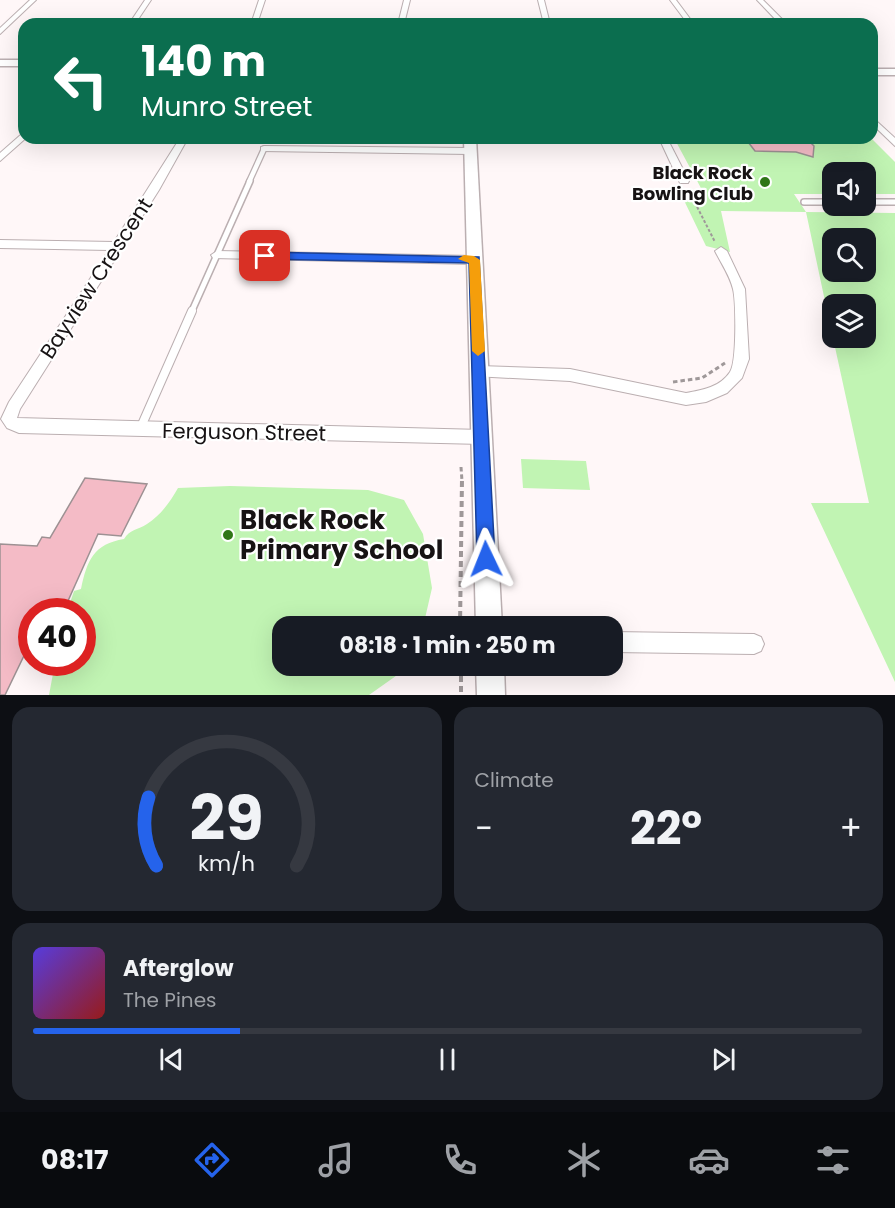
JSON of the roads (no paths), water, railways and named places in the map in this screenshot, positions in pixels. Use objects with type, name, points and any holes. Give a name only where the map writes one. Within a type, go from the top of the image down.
[{"type":"street","points":[[0,32],[33,0]]},
{"type":"street","points":[[136,18],[148,0]]},
{"type":"street","points":[[256,18],[262,0]]},
{"type":"street","points":[[402,18],[407,0]]},
{"type":"street","points":[[541,0],[545,18]]},
{"type":"street","points":[[673,0],[686,18]]},
{"type":"street","points":[[760,0],[778,18]]},
{"type":"street","points":[[0,63],[18,63]]},
{"type":"street","points":[[878,72],[895,72]]},
{"type":"street","points":[[878,126],[895,143]]},
{"type":"street","points":[[885,133],[895,133]]},
{"type":"street","points":[[0,158],[18,141]]},
{"type":"street","name":"Bayview Crescent","points":[[9,419],[14,406],[180,144]]},
{"type":"street","points":[[666,144],[684,181]]},
{"type":"street","points":[[264,149],[470,145],[489,616]]},
{"type":"street","points":[[0,244],[117,246]]},
{"type":"street","points":[[479,372],[550,372],[686,399],[706,396],[722,389],[737,374],[742,359],[739,289],[718,249]]},
{"type":"street","points":[[217,255],[474,260]]},
{"type":"street","name":"Ferguson Street","points":[[9,419],[19,426],[482,437]]},
{"type":"street","points":[[623,642],[754,644]]},
{"type":"street","points":[[490,676],[491,695]]},
{"type":"lane","points":[[140,430],[264,149]]},
{"type":"lane","points":[[804,202],[822,202]]},
{"type":"lane","points":[[876,202],[895,202]]},
{"type":"place","name":"Black Rock Bowling Club","points":[[765,182]]},
{"type":"place","name":"Black Rock Primary School","points":[[228,535]]}]
